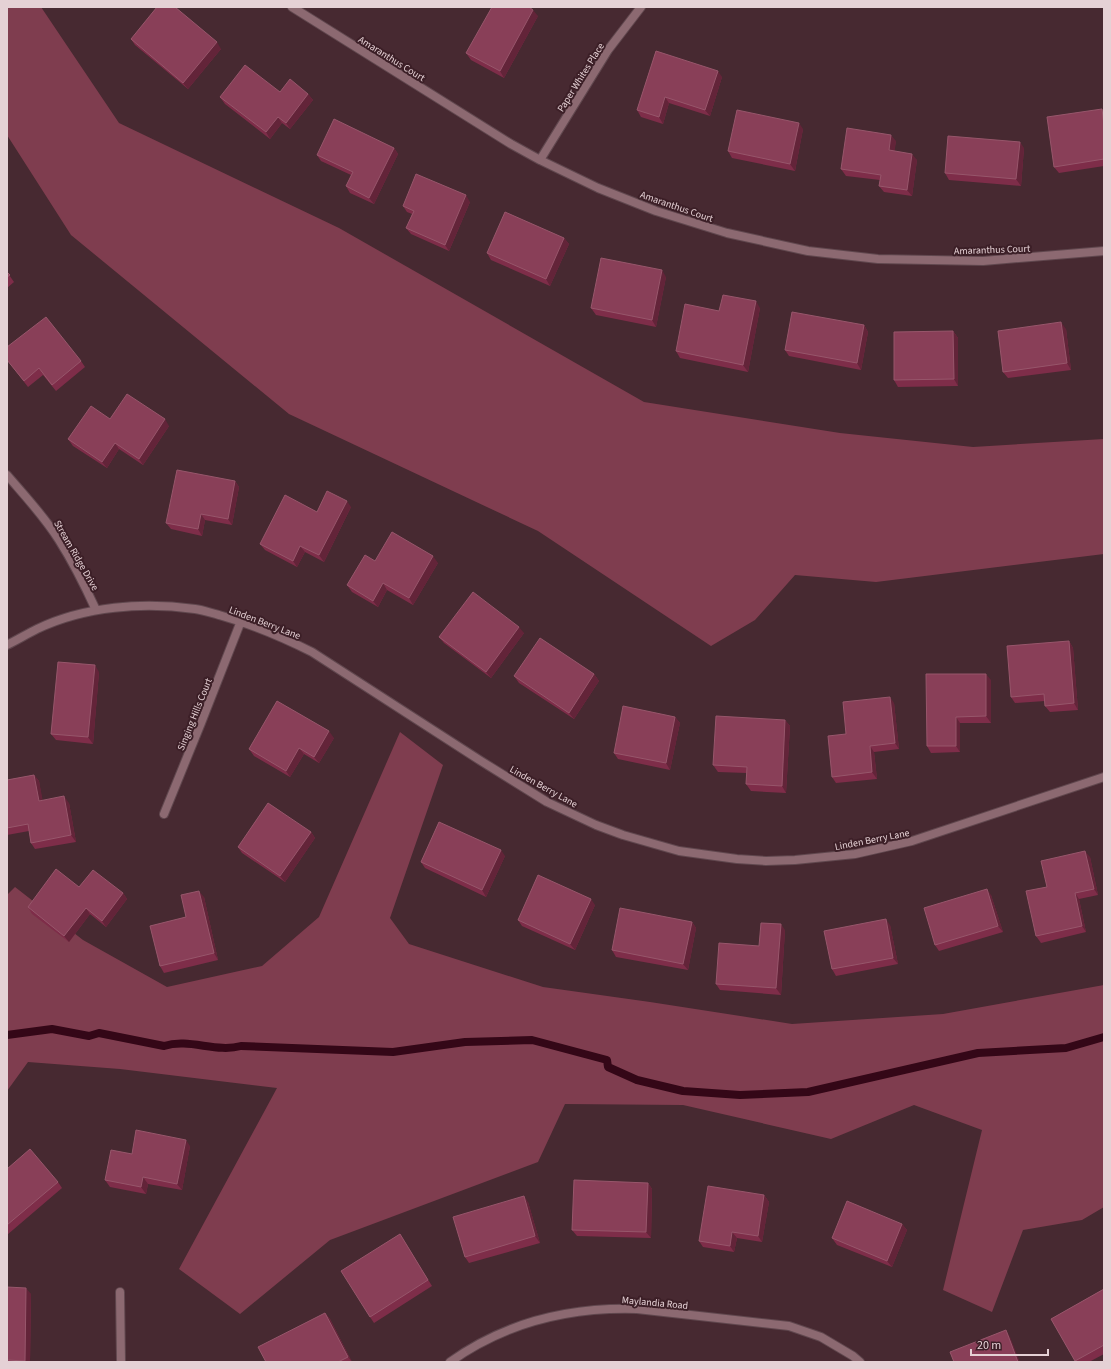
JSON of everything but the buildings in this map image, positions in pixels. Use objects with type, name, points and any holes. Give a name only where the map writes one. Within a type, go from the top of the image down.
[{"type":"street","name":"Amaranthus Court","points":[[292,7],[511,144],[540,160],[598,188],[656,211],[727,233],[808,251],[878,260],[982,261],[1104,251]]},
{"type":"street","name":"Paper Whites Place","points":[[540,160],[608,50],[641,7]]},
{"type":"street","name":"Stream Ridge Drive","points":[[7,475],[43,517],[59,540],[96,610]]},
{"type":"street","name":"Linden Berry Lane","points":[[7,645],[37,629],[60,620],[106,608],[156,606],[196,609],[241,622],[287,639],[312,652],[481,762],[548,802],[596,825],[623,835],[679,851],[737,859],[766,861],[795,860],[854,854],[912,841],[1104,777]]},
{"type":"street","name":"Singing Hills Court","points":[[164,814],[241,622]]},
{"type":"street","points":[[120,1292],[121,1362]]},
{"type":"street","name":"Maylandia Road","points":[[450,1362],[464,1352],[503,1332],[524,1324],[568,1312],[614,1308],[637,1309],[789,1326],[821,1336],[860,1362]]},
{"type":"shaded area","points":[[7,7],[41,7],[119,123],[339,228],[644,402],[840,433],[973,447],[1104,439],[1104,554],[876,582],[795,575],[755,620],[711,646],[538,531],[289,414],[71,235],[7,135]]},
{"type":"shaded area","points":[[400,732],[443,765],[390,918],[409,944],[543,987],[792,1024],[943,1014],[1104,985],[1104,1207],[1082,1220],[1023,1230],[992,1312],[943,1290],[982,1130],[914,1105],[831,1139],[683,1105],[565,1104],[538,1162],[330,1240],[240,1314],[179,1269],[277,1088],[120,1069],[28,1062],[7,1091],[7,895],[15,887],[83,940],[167,987],[262,966],[319,917]]},
{"type":"waterway","points":[[7,1035],[52,1029],[89,1036],[99,1033],[164,1046],[173,1044],[193,1044],[222,1048],[241,1046],[393,1052],[465,1042],[532,1040],[607,1060],[608,1067],[637,1080],[683,1091],[740,1095],[808,1092],[978,1053],[1066,1048],[1104,1037]]}]
